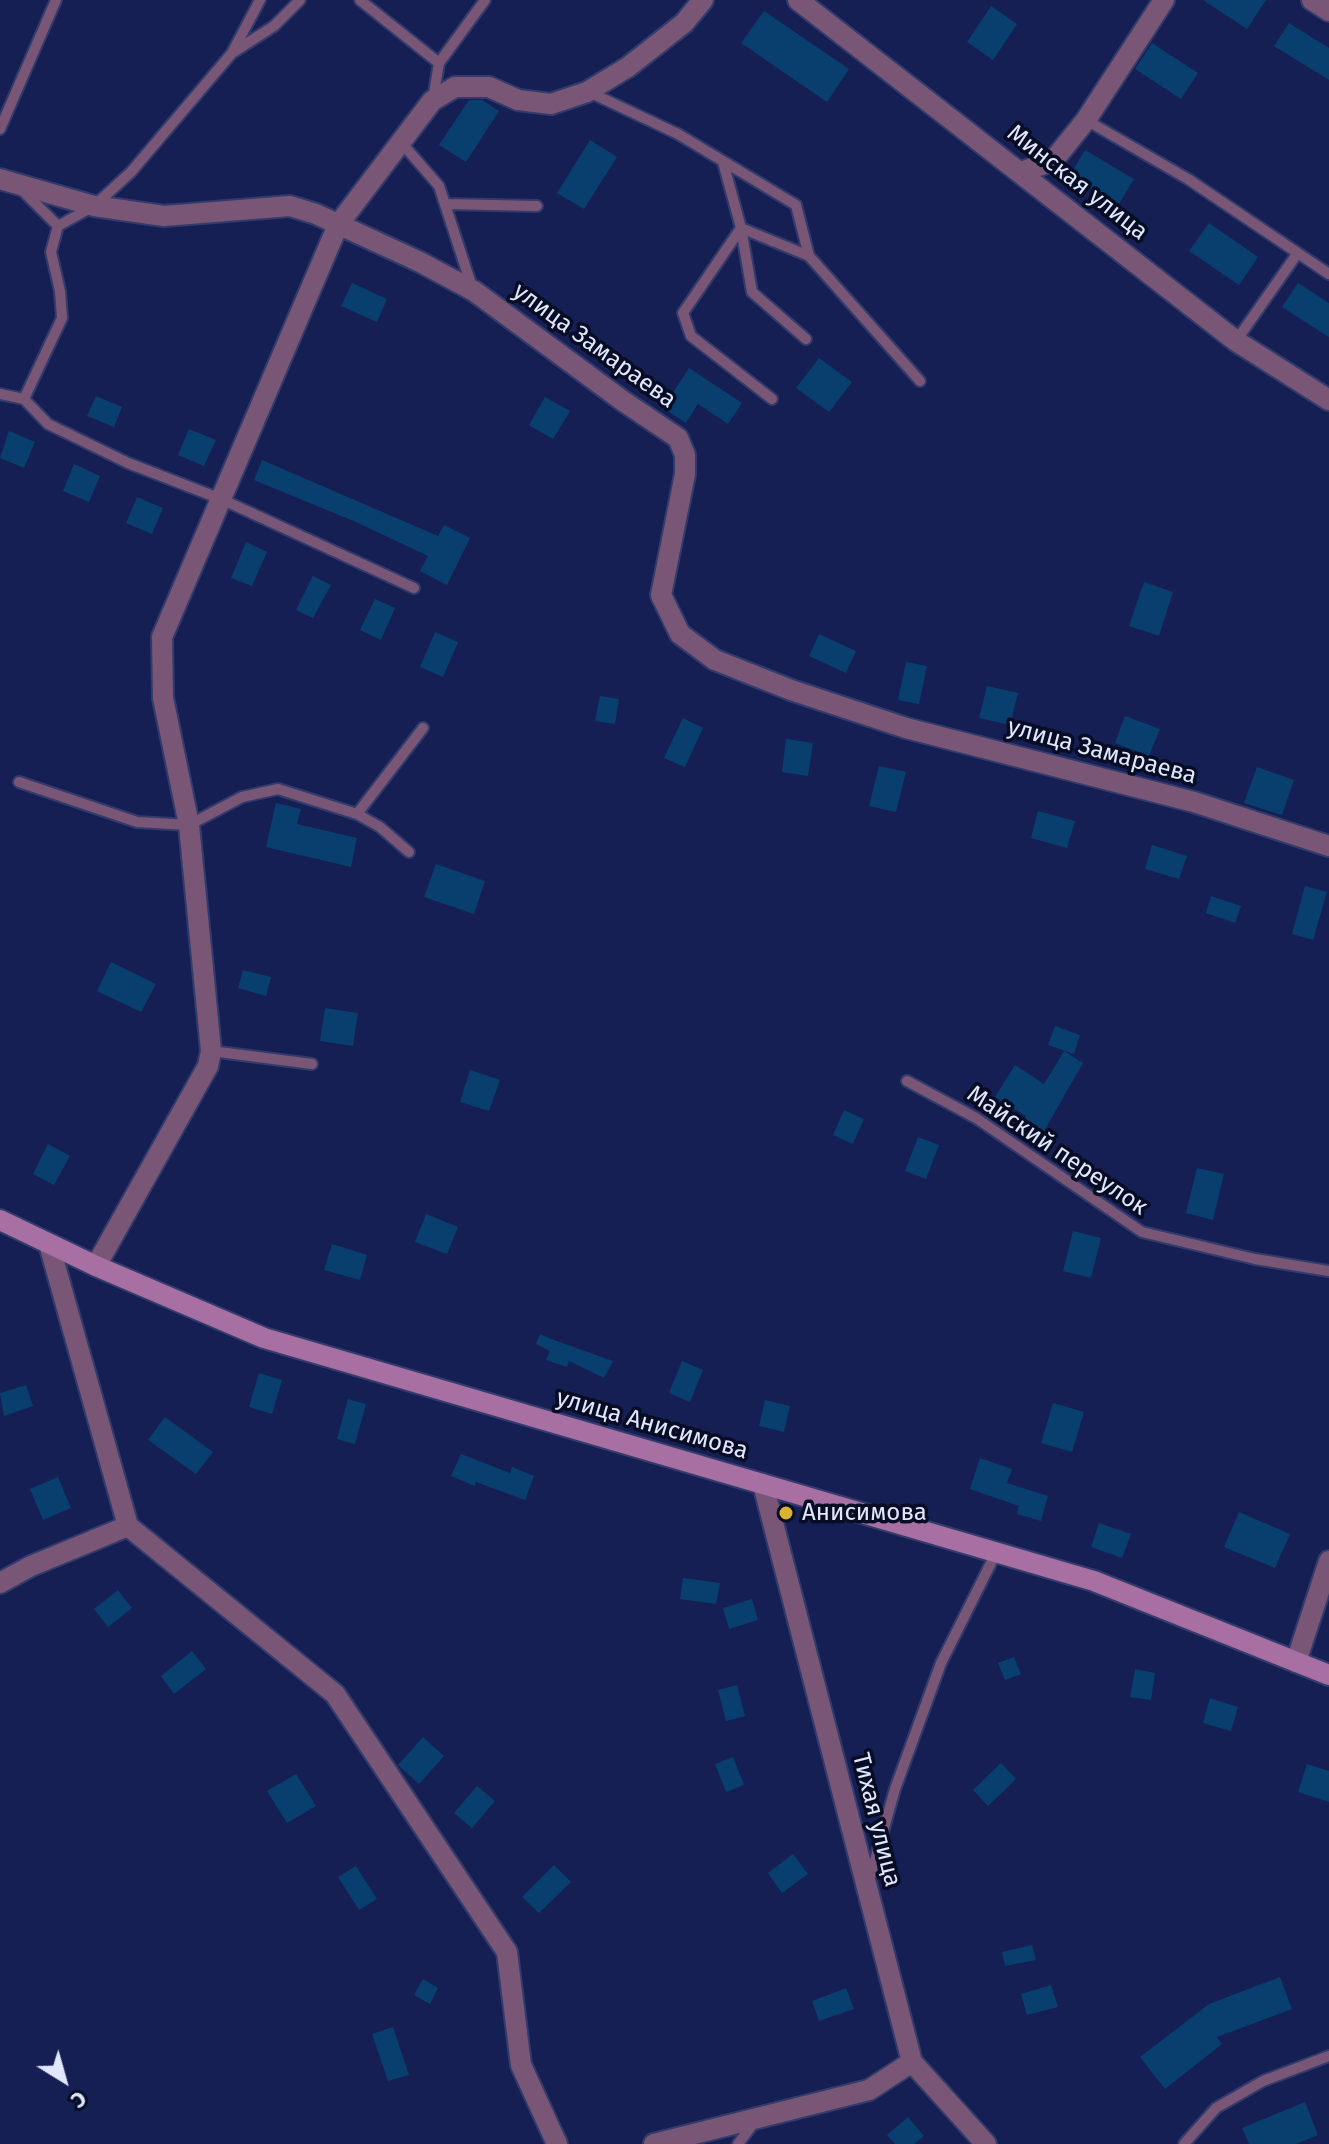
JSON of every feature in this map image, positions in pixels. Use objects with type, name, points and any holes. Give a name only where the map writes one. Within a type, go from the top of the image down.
[{"type":"street","points":[[96,1266],[208,1066],[211,1051],[189,825],[163,698],[162,637],[338,225],[432,101],[455,87],[489,87],[518,100],[551,104],[587,92],[628,67],[684,23],[703,0]]},
{"type":"street","name":"Минская улица","points":[[798,0],[1236,341],[1329,400]]},
{"type":"street","points":[[1021,172],[1053,161],[1086,120],[1164,0]]},
{"type":"street","points":[[1312,0],[1329,11]]},
{"type":"street","name":"улица Замараева","points":[[6,180],[94,206],[164,216],[290,206],[406,255],[474,291],[678,438],[685,455],[685,474],[661,595],[680,634],[706,655],[791,690],[906,728],[1194,802],[1329,846]]},
{"type":"street","name":"улица Анисимова","points":[[0,1220],[96,1266],[264,1338],[1094,1581],[1329,1675]]},
{"type":"street","points":[[49,1244],[128,1526],[335,1694],[507,1952],[521,2065],[557,2144]]},
{"type":"street","name":"Тихая улица","points":[[763,1484],[912,2062],[986,2144]]},
{"type":"street","points":[[0,1583],[31,1566],[128,1526]]},
{"type":"street","points":[[1296,1662],[1329,1561]]},
{"type":"street","points":[[654,2144],[869,2090],[912,2062]]},
{"type":"lane","points":[[0,129],[56,0]]},
{"type":"lane","points":[[24,399],[62,318],[60,291],[51,252],[58,226],[94,206],[131,172],[232,53],[260,0]]},
{"type":"lane","points":[[232,53],[274,26],[300,0]]},
{"type":"lane","points":[[360,0],[439,63]]},
{"type":"lane","points":[[432,101],[439,63],[485,0]]},
{"type":"lane","points":[[587,92],[678,134],[796,205],[809,256]]},
{"type":"lane","points":[[1086,120],[1188,179],[1329,274]]},
{"type":"lane","points":[[400,141],[439,186],[474,291]]},
{"type":"lane","points":[[723,162],[741,228],[752,292],[806,339]]},
{"type":"lane","points":[[6,180],[58,226]]},
{"type":"lane","points":[[446,204],[537,206]]},
{"type":"lane","points":[[741,228],[809,256],[920,381]]},
{"type":"lane","points":[[741,228],[683,313],[691,336],[772,399]]},
{"type":"lane","points":[[1236,341],[1297,254]]},
{"type":"lane","points":[[0,394],[24,399],[48,424],[128,463],[221,499],[414,588]]},
{"type":"lane","points":[[357,814],[423,728]]},
{"type":"lane","points":[[19,782],[137,822],[189,825],[242,797],[278,789],[357,814],[380,827],[409,852]]},
{"type":"lane","points":[[211,1051],[312,1064]]},
{"type":"lane","name":"Майский переулок","points":[[907,1081],[988,1125],[1142,1232],[1255,1259],[1329,1271]]},
{"type":"lane","points":[[867,1887],[895,1789],[941,1663],[996,1553]]},
{"type":"lane","points":[[1184,2144],[1216,2108],[1263,2081],[1329,2056]]},
{"type":"lane","points":[[738,2144],[758,2116]]},
{"type":"building","points":[[1203,0],[1266,0],[1247,29]]},
{"type":"building","points":[[991,6],[1017,24],[993,60],[967,42]]},
{"type":"building","points":[[764,11],[849,69],[827,102],[741,43]]},
{"type":"building","points":[[1289,23],[1329,48],[1329,80],[1274,46]]},
{"type":"building","points":[[1152,43],[1198,73],[1181,99],[1135,69]]},
{"type":"building","points":[[469,100],[482,100],[499,111],[466,162],[439,145]]},
{"type":"building","points":[[590,140],[617,157],[584,209],[557,193]]},
{"type":"building","points":[[1085,150],[1134,179],[1119,204],[1070,175]]},
{"type":"building","points":[[1209,223],[1258,257],[1239,285],[1189,251]]},
{"type":"building","points":[[352,283],[387,299],[377,322],[341,306]]},
{"type":"building","points":[[1298,283],[1329,303],[1329,337],[1282,307]]},
{"type":"building","points":[[819,358],[852,382],[829,412],[796,388]]},
{"type":"building","points":[[689,368],[742,403],[728,424],[698,404],[686,423],[663,408]]},
{"type":"building","points":[[96,396],[122,407],[114,427],[87,416]]},
{"type":"building","points":[[545,397],[570,411],[553,439],[529,425]]},
{"type":"building","points":[[189,429],[216,440],[204,466],[178,455]]},
{"type":"building","points":[[9,431],[35,442],[24,468],[0,458]]},
{"type":"building","points":[[262,460],[438,536],[444,525],[470,538],[447,585],[420,571],[428,556],[254,480]]},
{"type":"building","points":[[74,464],[100,476],[89,502],[63,491]]},
{"type":"building","points":[[137,497],[163,508],[152,534],[126,523]]},
{"type":"building","points":[[246,542],[267,552],[252,586],[231,578]]},
{"type":"building","points":[[313,576],[331,585],[313,618],[296,610]]},
{"type":"building","points":[[1144,582],[1173,592],[1159,636],[1129,626]]},
{"type":"building","points":[[375,599],[395,608],[381,640],[360,630]]},
{"type":"building","points":[[435,632],[458,642],[443,677],[420,667]]},
{"type":"building","points":[[819,634],[856,651],[846,673],[809,656]]},
{"type":"building","points":[[906,662],[927,666],[919,704],[898,700]]},
{"type":"building","points":[[987,686],[1018,693],[1010,725],[979,718]]},
{"type":"building","points":[[600,696],[619,699],[615,724],[595,721]]},
{"type":"building","points":[[1125,716],[1160,729],[1149,756],[1115,743]]},
{"type":"building","points":[[683,718],[703,728],[685,767],[664,758]]},
{"type":"building","points":[[786,739],[813,743],[808,776],[782,772]]},
{"type":"building","points":[[879,766],[906,772],[896,812],[869,806]]},
{"type":"building","points":[[1257,767],[1294,780],[1282,815],[1244,803]]},
{"type":"building","points":[[276,803],[301,809],[297,824],[357,838],[351,867],[266,847]]},
{"type":"building","points":[[1038,811],[1075,821],[1067,848],[1031,838]]},
{"type":"building","points":[[1152,845],[1187,856],[1179,879],[1145,869]]},
{"type":"building","points":[[436,864],[485,881],[474,914],[424,897]]},
{"type":"building","points":[[1305,886],[1327,892],[1313,940],[1292,934]]},
{"type":"building","points":[[1211,896],[1241,906],[1235,923],[1206,913]]},
{"type":"building","points":[[111,962],[156,984],[141,1012],[97,991]]},
{"type":"building","points":[[243,970],[271,977],[266,996],[238,988]]},
{"type":"building","points":[[325,1008],[358,1013],[353,1046],[320,1041]]},
{"type":"building","points":[[1055,1026],[1080,1035],[1074,1054],[1048,1045]]},
{"type":"building","points":[[1064,1051],[1083,1063],[1040,1138],[1020,1126],[1026,1116],[995,1097],[1015,1065],[1044,1084]]},
{"type":"building","points":[[470,1070],[500,1080],[489,1111],[460,1102]]},
{"type":"building","points":[[844,1110],[864,1119],[853,1144],[833,1135]]},
{"type":"building","points":[[918,1137],[939,1145],[926,1179],[905,1171]]},
{"type":"building","points":[[48,1144],[70,1156],[54,1185],[33,1174]]},
{"type":"building","points":[[1197,1168],[1224,1174],[1213,1220],[1186,1213]]},
{"type":"building","points":[[426,1214],[458,1227],[447,1254],[415,1242]]},
{"type":"building","points":[[1073,1231],[1101,1238],[1091,1278],[1063,1271]]},
{"type":"building","points":[[332,1244],[367,1255],[360,1280],[324,1270]]},
{"type":"building","points":[[540,1334],[613,1361],[604,1378],[569,1361],[567,1367],[546,1360],[550,1351],[536,1344]]},
{"type":"building","points":[[682,1361],[703,1370],[690,1402],[669,1393]]},
{"type":"building","points":[[259,1373],[282,1380],[272,1414],[249,1407]]},
{"type":"building","points":[[26,1385],[33,1406],[4,1416],[0,1393]]},
{"type":"building","points":[[348,1399],[366,1404],[355,1444],[337,1439]]},
{"type":"building","points":[[765,1400],[790,1406],[784,1432],[759,1426]]},
{"type":"building","points":[[1053,1403],[1084,1412],[1072,1452],[1041,1443]]},
{"type":"building","points":[[165,1417],[213,1452],[196,1474],[148,1440]]},
{"type":"building","points":[[461,1454],[510,1473],[512,1467],[534,1476],[525,1500],[451,1476]]},
{"type":"building","points":[[980,1458],[1012,1469],[1007,1483],[1048,1496],[1041,1521],[1017,1514],[1019,1506],[970,1489]]},
{"type":"building","points":[[58,1477],[71,1508],[43,1520],[30,1489]]},
{"type":"building","points":[[1239,1512],[1290,1534],[1275,1568],[1224,1547]]},
{"type":"building","points":[[1099,1523],[1131,1534],[1122,1558],[1091,1547]]},
{"type":"building","points":[[683,1578],[720,1583],[716,1604],[680,1599]]},
{"type":"building","points":[[118,1590],[132,1608],[108,1627],[94,1609]]},
{"type":"building","points":[[752,1599],[758,1620],[729,1629],[723,1608]]},
{"type":"building","points":[[192,1651],[206,1669],[174,1694],[161,1676]]},
{"type":"building","points":[[1014,1657],[1021,1674],[1005,1680],[998,1663]]},
{"type":"building","points":[[1135,1669],[1155,1673],[1151,1700],[1130,1697]]},
{"type":"building","points":[[737,1685],[745,1716],[726,1721],[718,1690]]},
{"type":"building","points":[[1210,1698],[1238,1707],[1231,1731],[1203,1723]]},
{"type":"building","points":[[423,1737],[444,1756],[419,1784],[398,1765]]},
{"type":"building","points":[[733,1757],[744,1785],[726,1792],[715,1764]]},
{"type":"building","points":[[1001,1763],[1016,1779],[988,1806],[973,1790]]},
{"type":"building","points":[[1307,1764],[1329,1771],[1329,1802],[1298,1792]]},
{"type":"building","points":[[296,1774],[316,1806],[287,1823],[267,1791]]},
{"type":"building","points":[[477,1786],[495,1801],[472,1828],[454,1813]]},
{"type":"building","points":[[793,1854],[808,1874],[782,1893],[768,1873]]},
{"type":"building","points":[[554,1865],[571,1882],[539,1913],[522,1897]]},
{"type":"building","points":[[356,1866],[377,1899],[359,1910],[338,1877]]},
{"type":"building","points":[[1032,1945],[1036,1960],[1005,1966],[1002,1952]]},
{"type":"building","points":[[1280,1977],[1292,2009],[1217,2037],[1222,2044],[1165,2089],[1140,2057],[1209,2004]]},
{"type":"building","points":[[423,1979],[438,1988],[430,2004],[414,1995]]},
{"type":"building","points":[[1051,1985],[1058,2007],[1027,2015],[1021,1994]]},
{"type":"building","points":[[846,1988],[854,2009],[819,2021],[812,2001]]},
{"type":"building","points":[[393,2027],[409,2075],[388,2081],[372,2034]]},
{"type":"building","points":[[1305,2102],[1318,2135],[1296,2144],[1249,2144],[1242,2128]]},
{"type":"building","points":[[908,2117],[924,2136],[914,2144],[895,2144],[887,2135]]},
{"type":"place","name":"Анисимова","points":[[786,1513]]}]
